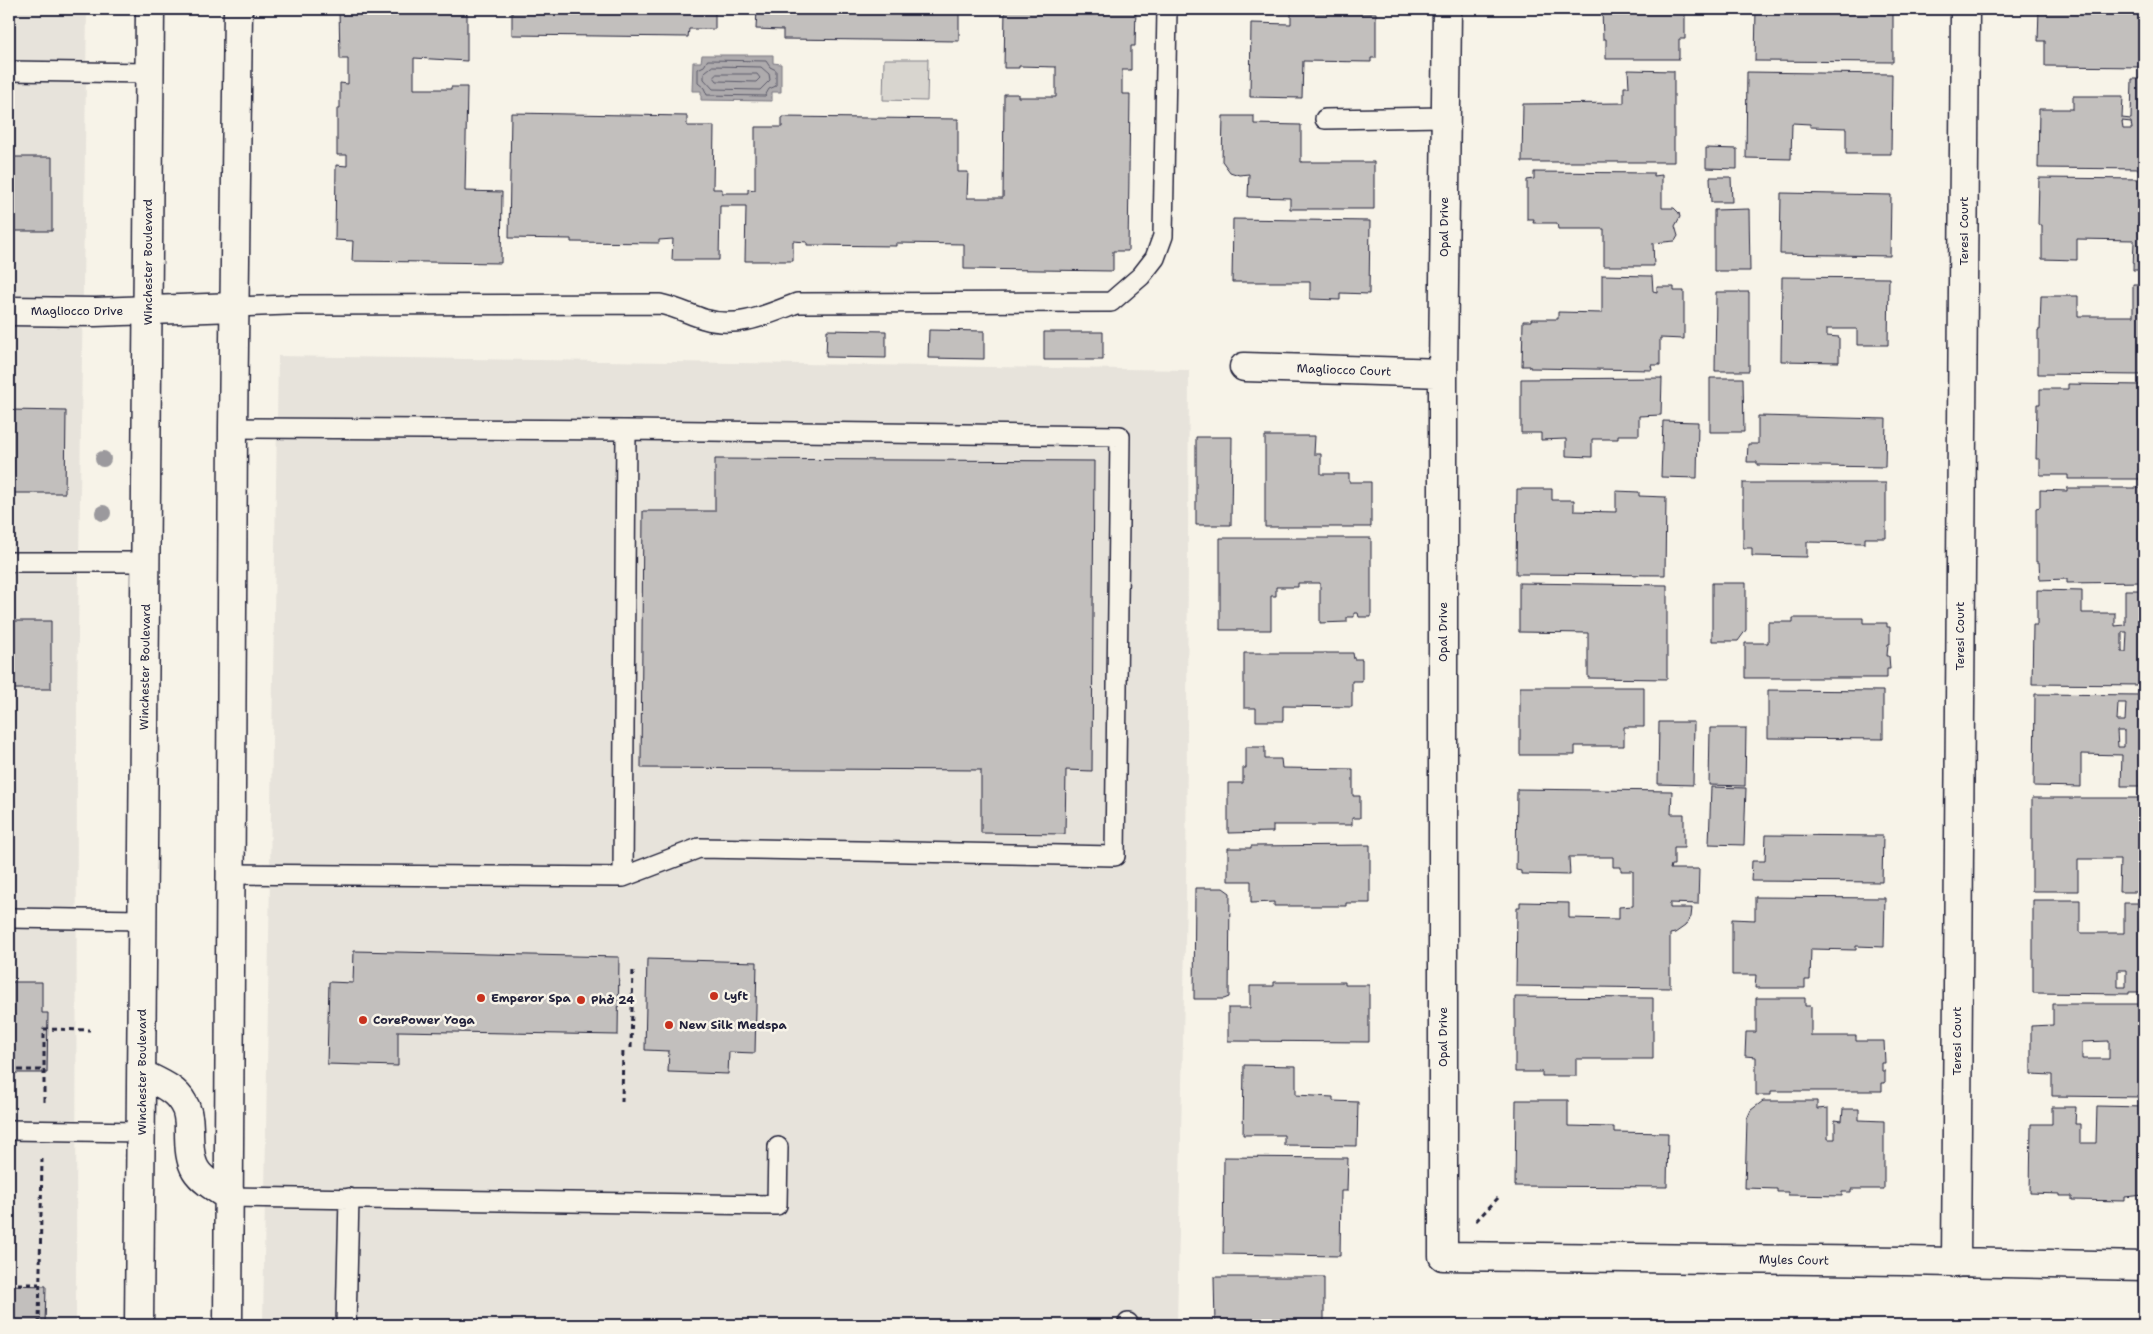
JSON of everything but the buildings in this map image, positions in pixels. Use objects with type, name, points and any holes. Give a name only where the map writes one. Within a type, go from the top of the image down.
[{"type":"street","name":"Winchester Boulevard","points":[[140,1325],[150,9]]},
{"type":"street","points":[[228,1325],[233,428],[238,9]]},
{"type":"street","name":"Opal Drive","points":[[1443,1256],[1444,117],[1447,9]]},
{"type":"street","name":"Teresi Court","points":[[1956,1263],[1965,9]]},
{"type":"street","name":"Magliocco Drive","points":[[9,311],[95,312],[235,307]]},
{"type":"street","name":"Magliocco Court","points":[[1244,368],[1444,374]]},
{"type":"street","points":[[142,1074],[170,1089],[183,1103],[189,1119],[189,1156],[196,1171],[209,1184],[229,1197]]},
{"type":"street","name":"Myles Court","points":[[1443,1256],[2144,1266]]},
{"type":"lane","points":[[235,307],[288,304],[660,304],[705,319],[729,323],[752,321],[797,303],[1111,302],[1141,276],[1155,258],[1163,236],[1167,9]]},
{"type":"lane","points":[[9,71],[150,73]]},
{"type":"lane","points":[[1324,119],[1444,117]]},
{"type":"lane","points":[[230,874],[623,877],[699,848],[1115,856],[1120,436],[626,430],[233,428]]},
{"type":"lane","points":[[623,877],[626,430]]},
{"type":"lane","points":[[9,562],[146,562]]},
{"type":"lane","points":[[9,918],[143,920]]},
{"type":"lane","points":[[9,1130],[142,1132]]},
{"type":"lane","points":[[229,1197],[777,1204],[778,1147]]},
{"type":"lane","points":[[346,1325],[348,1198]]},
{"type":"path","points":[[631,1048],[633,968]]},
{"type":"path","points":[[44,1105],[44,1029],[90,1030]]},
{"type":"path","points":[[622,1102],[623,1048]]},
{"type":"path","points":[[9,1070],[44,1070]]},
{"type":"path","points":[[39,1325],[42,1156]]},
{"type":"path","points":[[9,1284],[40,1284]]},
{"type":"shaded area","points":[[9,9],[87,9],[77,703],[76,1325],[9,1325]]},
{"type":"shaded area","points":[[884,59],[928,59],[927,101],[883,100]]},
{"type":"shaded area","points":[[278,356],[1189,370],[1186,897],[1177,1325],[263,1325]]},
{"type":"water","points":[[702,55],[773,55],[773,63],[781,64],[781,92],[772,92],[772,101],[701,100],[701,91],[692,91],[693,62],[701,62]]},
{"type":"place","name":"Lyft","points":[[714,996]]},
{"type":"place","name":"Emperor Spa","points":[[481,998]]},
{"type":"place","name":"Phở 24","points":[[581,1000]]},
{"type":"place","name":"CorePower Yoga","points":[[363,1020]]},
{"type":"place","name":"New Silk Medspa","points":[[669,1025]]}]
